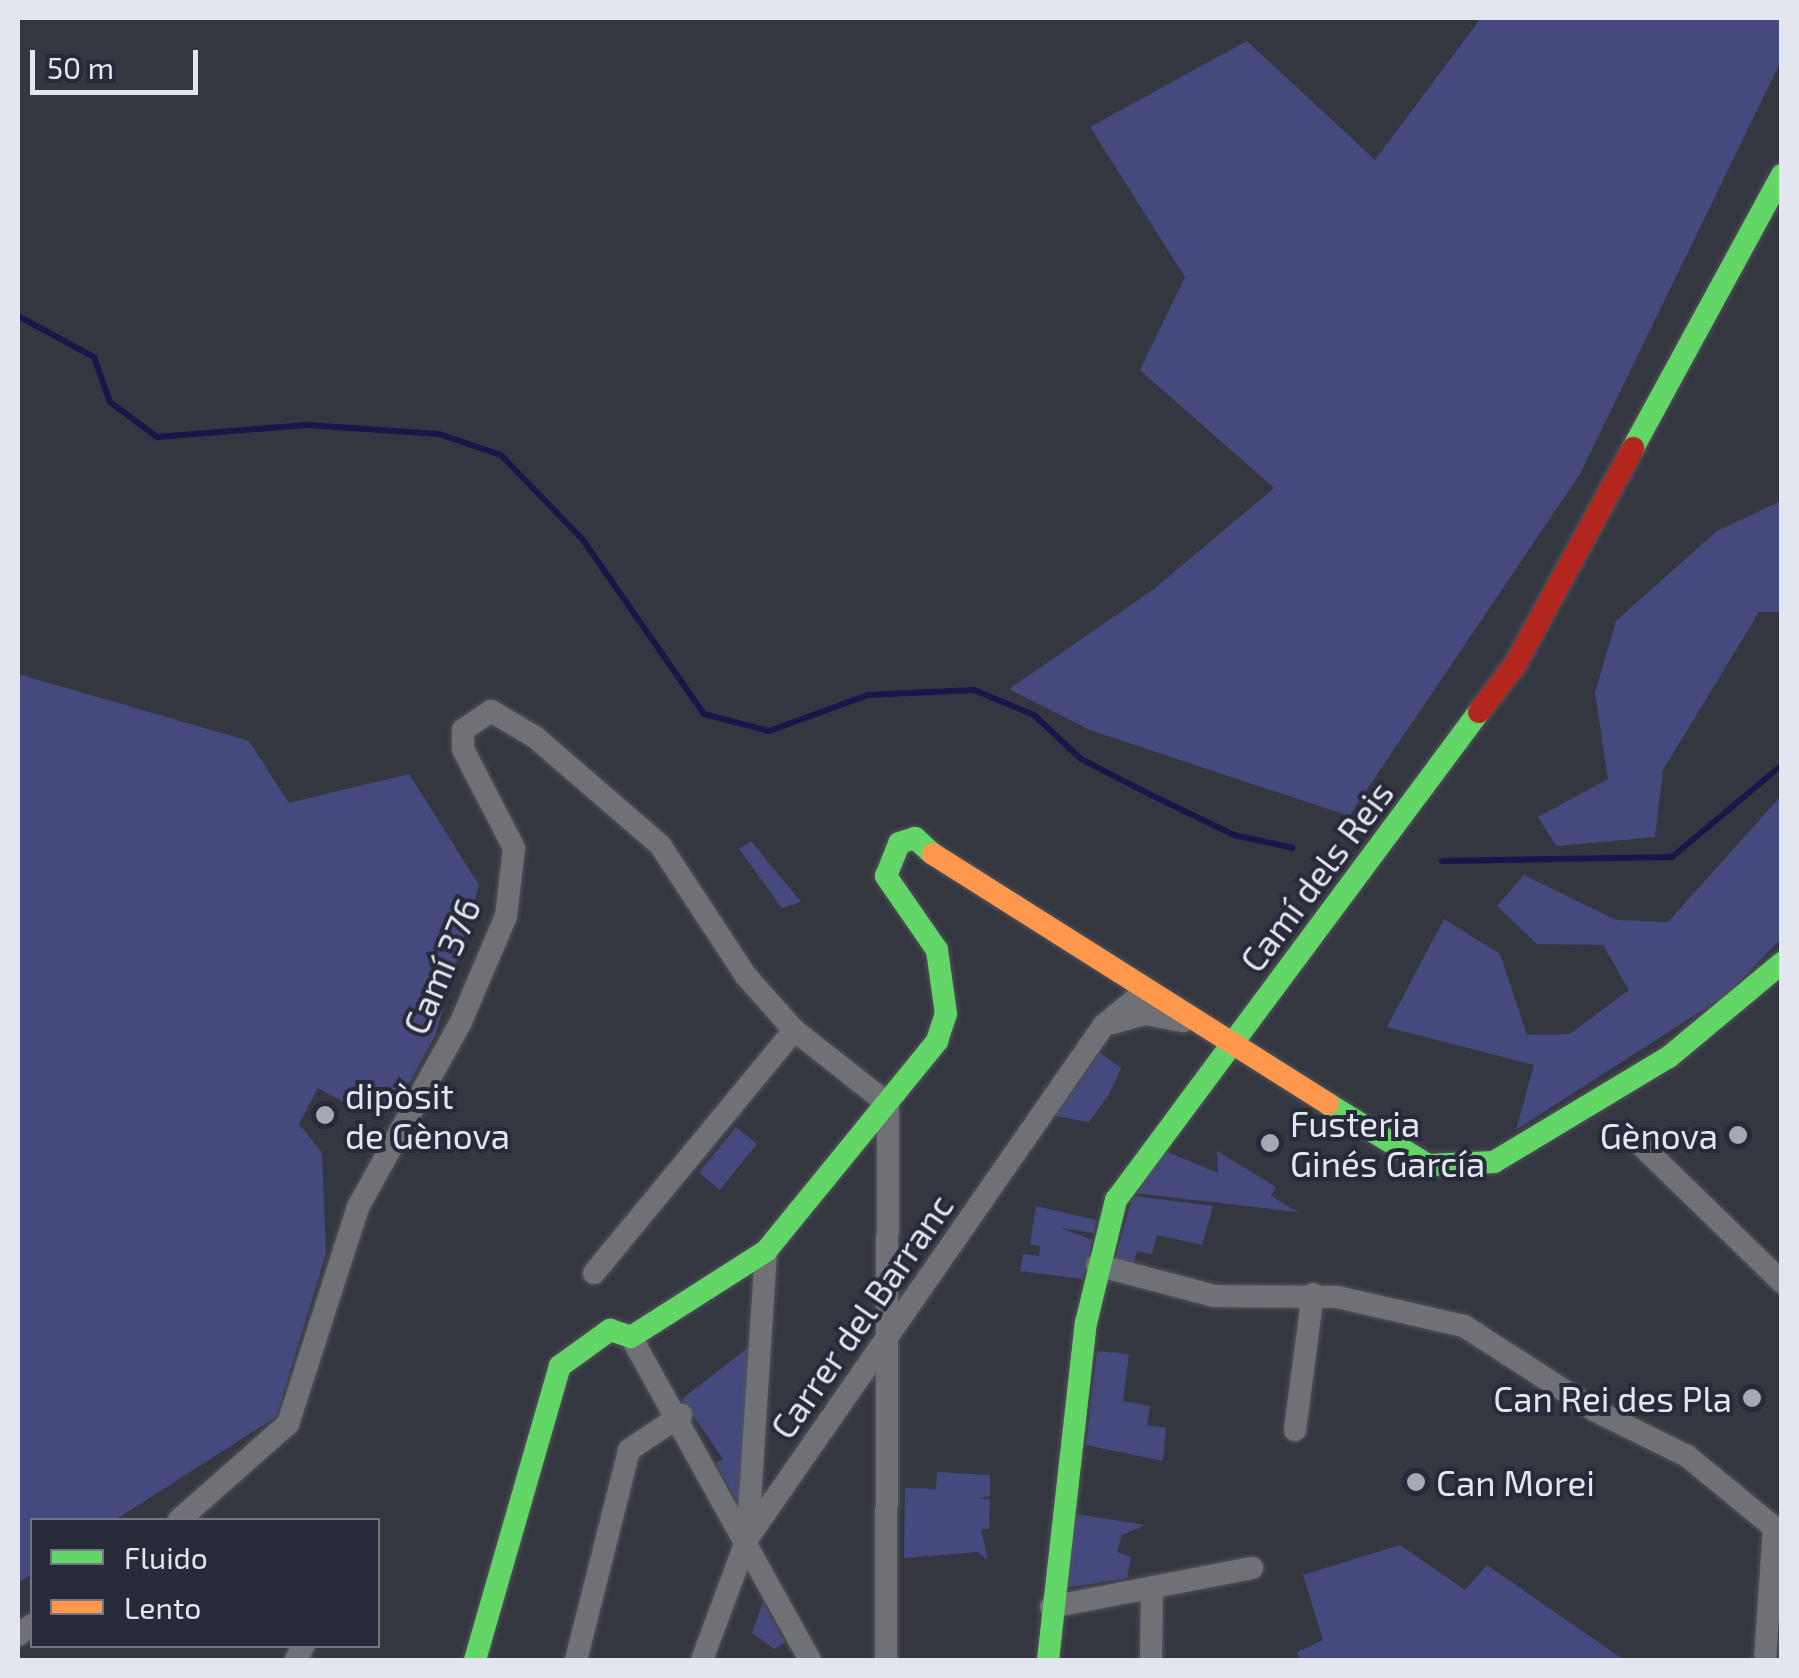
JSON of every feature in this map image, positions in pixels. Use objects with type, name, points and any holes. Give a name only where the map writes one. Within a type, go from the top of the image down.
[{"type":"street","name":"Camí dels Reis","points":[[1048,1660],[1051,1607],[1097,1266],[1143,1152],[1232,1044],[1516,663],[1782,175]]},
{"type":"street","name":"Camí 376","points":[[180,1518],[288,1424],[358,1207],[460,1024],[506,916],[514,848],[463,750],[463,730],[478,714],[492,712],[535,737],[660,845],[740,970],[794,1030],[888,1104]]},
{"type":"street","points":[[631,1336],[766,1251],[938,1041],[946,1014],[930,930],[886,876],[899,843],[915,838],[964,881],[1232,1044],[1402,1154],[1459,1169],[1494,1162],[1580,1118],[1782,964]]},
{"type":"street","name":"Carrer del Barranc","points":[[702,1660],[747,1538],[890,1341],[1104,1025],[1144,992]]},
{"type":"street","points":[[1104,1025],[1146,1014],[1204,1028]]},
{"type":"street","points":[[594,1273],[794,1030]]},
{"type":"street","points":[[886,1657],[888,1104]]},
{"type":"street","points":[[1644,1147],[1782,1282]]},
{"type":"street","points":[[747,1538],[758,1482],[766,1251]]},
{"type":"street","points":[[1097,1266],[1214,1296],[1312,1294],[1464,1326],[1596,1411],[1687,1456],[1778,1530],[1765,1660]]},
{"type":"street","points":[[1295,1430],[1312,1294]]},
{"type":"street","points":[[475,1660],[553,1380],[570,1355],[610,1330],[631,1336],[681,1415],[810,1660]]},
{"type":"street","points":[[576,1660],[629,1450],[681,1415]]},
{"type":"street","points":[[1051,1607],[1252,1568]]},
{"type":"street","points":[[1151,1660],[1152,1586]]},
{"type":"shaded area","points":[[1481,18],[1781,18],[1781,61],[1580,474],[1349,816],[1090,730],[1009,689],[1154,589],[1274,488],[1140,370],[1185,277],[1090,127],[1247,41],[1375,160]]},
{"type":"shaded area","points":[[1781,501],[1781,612],[1759,612],[1663,770],[1655,837],[1556,846],[1538,817],[1608,779],[1595,693],[1616,621],[1717,531]]},
{"type":"shaded area","points":[[18,674],[249,741],[289,803],[409,774],[479,885],[435,1036],[398,1104],[351,1106],[318,1088],[299,1124],[322,1153],[326,1254],[276,1417],[118,1518],[30,1518],[30,1575],[18,1583]]},
{"type":"shaded area","points":[[1781,796],[1781,939],[1726,995],[1516,1130],[1534,1065],[1387,1027],[1444,919],[1500,954],[1527,1035],[1570,1034],[1629,990],[1603,945],[1537,944],[1497,906],[1524,875],[1616,920],[1668,922]]},
{"type":"shaded area","points":[[751,841],[801,902],[782,908],[739,849]]},
{"type":"shaded area","points":[[1100,1053],[1121,1068],[1089,1122],[1055,1116]]},
{"type":"shaded area","points":[[736,1127],[757,1144],[720,1190],[699,1173]]},
{"type":"shaded area","points":[[1165,1151],[1218,1173],[1217,1151],[1276,1187],[1271,1196],[1298,1212],[1134,1193]]},
{"type":"shaded area","points":[[1133,1196],[1213,1206],[1202,1245],[1157,1235],[1152,1254],[1137,1251],[1133,1267],[1114,1262]]},
{"type":"shaded area","points":[[1036,1206],[1096,1220],[1094,1233],[1061,1228],[1092,1240],[1083,1279],[1020,1271],[1023,1254],[1039,1256],[1040,1246],[1030,1244]]},
{"type":"shaded area","points":[[749,1347],[748,1491],[736,1500],[716,1463],[723,1459],[682,1399]]},
{"type":"shaded area","points":[[1097,1351],[1129,1354],[1123,1401],[1150,1406],[1147,1425],[1166,1428],[1163,1461],[1086,1445]]},
{"type":"shaded area","points":[[937,1472],[990,1475],[990,1496],[977,1499],[990,1499],[989,1529],[981,1529],[988,1560],[977,1552],[904,1558],[905,1488],[936,1489]]},
{"type":"shaded area","points":[[1076,1514],[1145,1525],[1122,1535],[1117,1552],[1131,1557],[1127,1578],[1065,1588]]},
{"type":"shaded area","points":[[1400,1545],[1465,1590],[1487,1565],[1624,1660],[1300,1660],[1297,1652],[1323,1640],[1303,1575]]},
{"type":"shaded area","points":[[763,1602],[785,1643],[774,1649],[752,1633]]},
{"type":"waterway","points":[[18,316],[94,357],[110,402],[157,437],[307,425],[439,434],[501,455],[583,540],[704,714],[769,731],[868,695],[974,690],[1034,715],[1081,759],[1147,793],[1234,835],[1293,848]]},
{"type":"waterway","points":[[1442,861],[1672,857],[1782,765]]},
{"type":"traffic: fast","points":[[1633,448],[1782,175]]},
{"type":"traffic: fast","points":[[1048,1660],[1086,1323],[1116,1200],[1479,712]]},
{"type":"traffic: fast","points":[[475,1660],[560,1366],[610,1330],[631,1337],[766,1251],[937,1041],[946,1014],[937,950],[886,876],[899,843],[915,838],[933,854]]},
{"type":"traffic: fast","points":[[1328,1104],[1428,1165],[1494,1162],[1669,1057],[1782,963]]},
{"type":"traffic: slow","points":[[933,854],[1328,1104]]},
{"type":"traffic: jam","points":[[1479,712],[1516,663],[1633,448]]},
{"type":"place","name":"dipòsit de Gènova","points":[[325,1115]]},
{"type":"place","name":"Gènova","points":[[1738,1135]]},
{"type":"place","name":"Fusteria Ginés García","points":[[1270,1143]]},
{"type":"place","name":"Can Rei des Pla","points":[[1752,1398]]},
{"type":"place","name":"Can Morei","points":[[1416,1482]]}]
